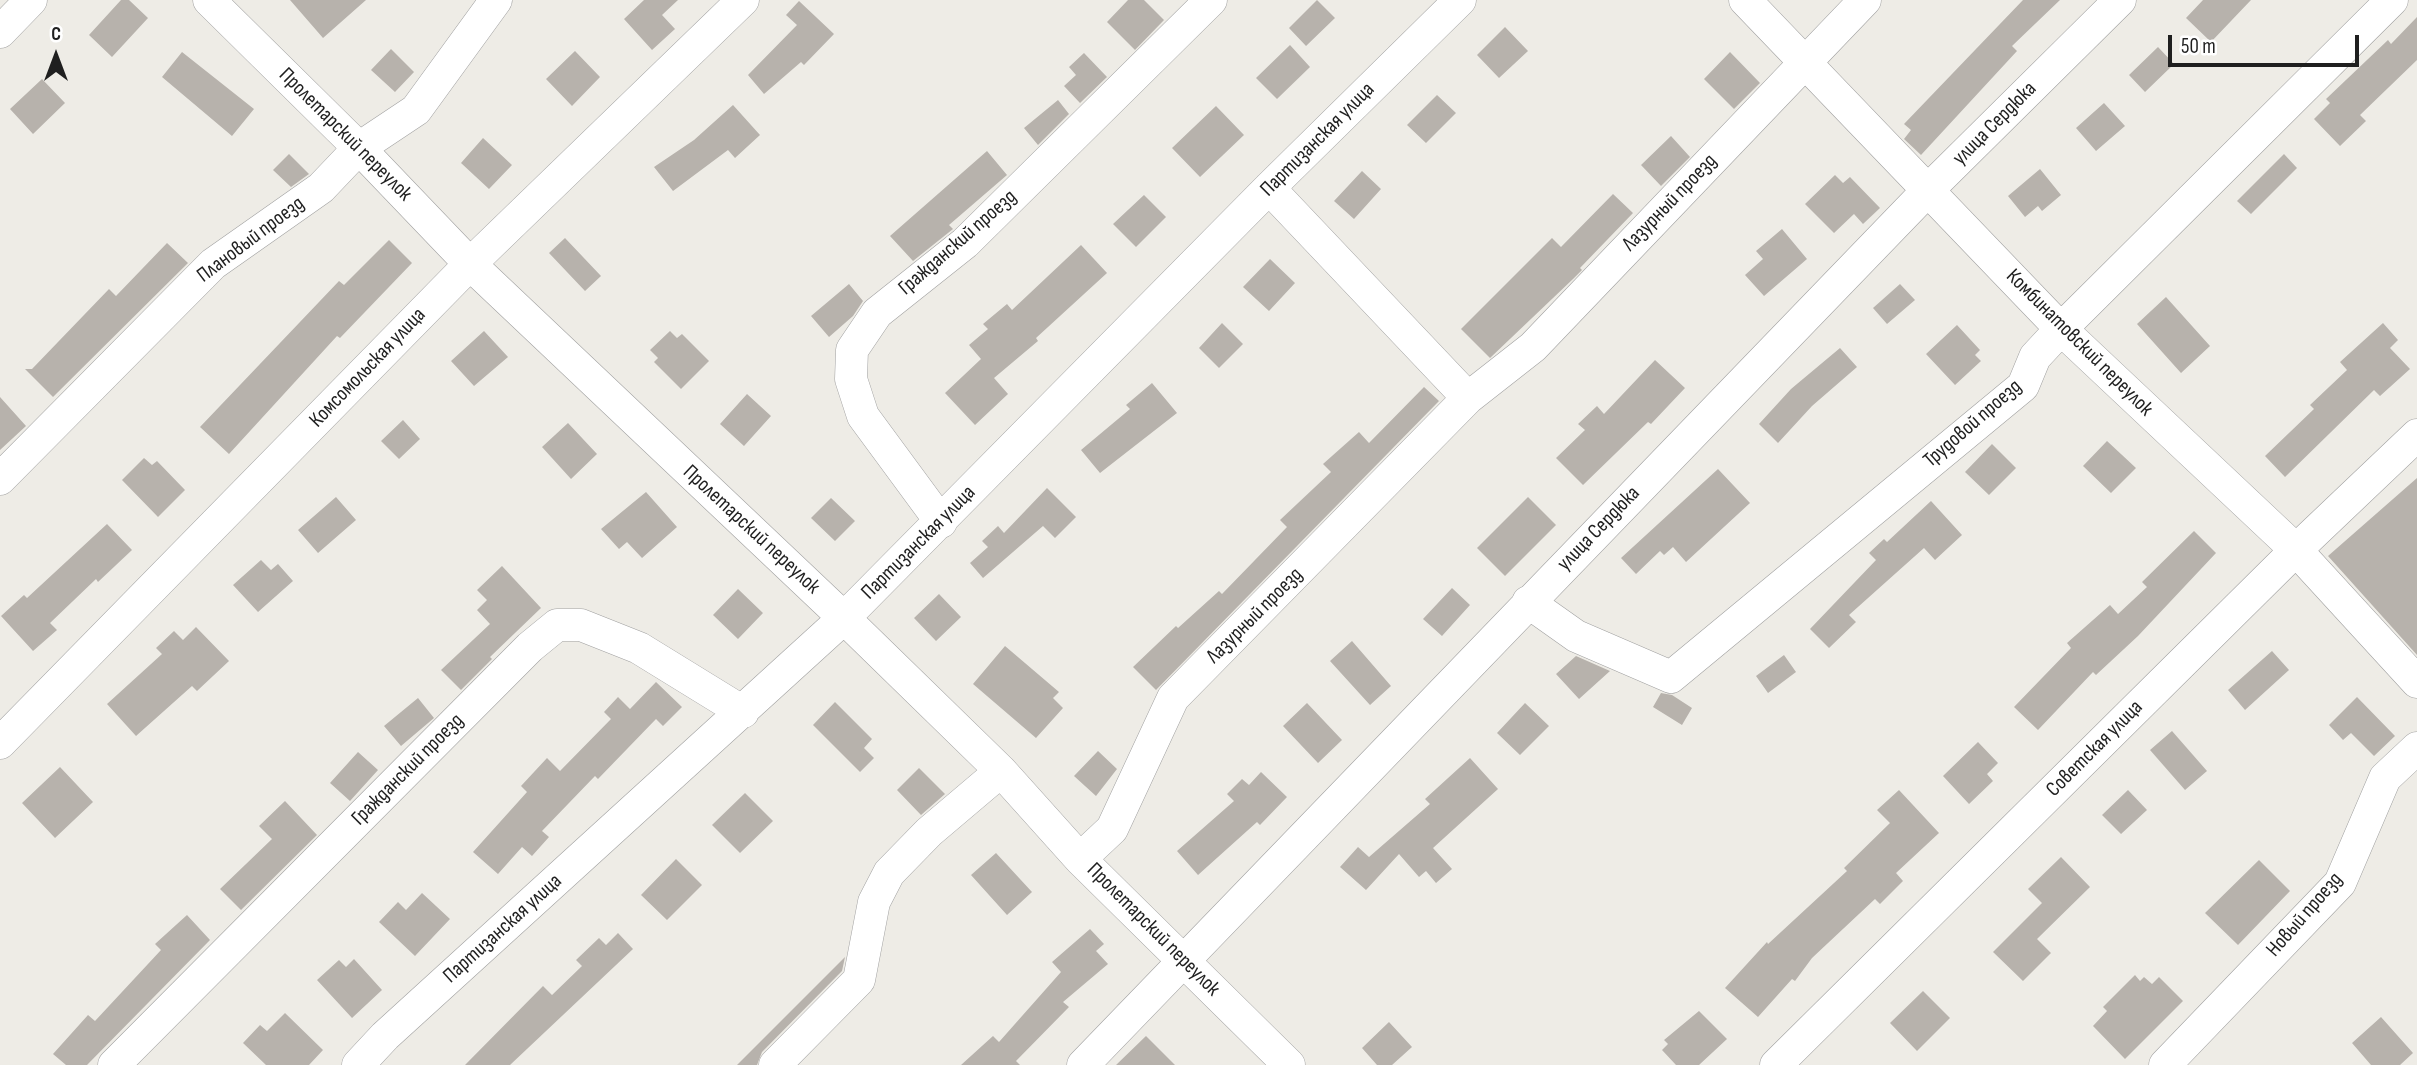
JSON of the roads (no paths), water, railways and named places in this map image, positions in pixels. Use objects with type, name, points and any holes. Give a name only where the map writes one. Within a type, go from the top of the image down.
[{"type":"street","points":[[0,32],[31,0]]},
{"type":"street","name":"Пролетарский переулок","points":[[209,0],[359,148],[470,264],[844,618],[1001,771],[1080,859],[1289,1065]]},
{"type":"street","name":"Плановый проезд","points":[[0,479],[213,264],[321,188],[359,148],[416,110],[496,0]]},
{"type":"street","name":"Комсомольская улица","points":[[0,743],[470,264],[743,0]]},
{"type":"street","name":"Гражданский проезд","points":[[941,522],[863,416],[851,379],[852,351],[877,313],[965,243],[1211,0]]},
{"type":"street","name":"Партизанская улица","points":[[358,1065],[385,1036],[844,618],[1269,188],[1460,0]]},
{"type":"street","name":"Комбинатовский переулок","points":[[1745,0],[2061,329],[2296,550],[2417,682]]},
{"type":"street","name":"Лазурный проезд","points":[[1080,859],[1112,829],[1172,698],[1468,398],[1533,347],[1865,0]]},
{"type":"street","name":"улица Сердюка","points":[[1083,1065],[1929,190],[2120,0]]},
{"type":"street","name":"Трудовой проезд","points":[[1528,602],[1576,636],[1671,677],[2023,386],[2035,357],[2061,329],[2392,0]]},
{"type":"street","points":[[1269,188],[1468,398]]},
{"type":"street","name":"Советская улица","points":[[1776,1065],[2296,550],[2417,435]]},
{"type":"street","name":"Гражданский проезд","points":[[114,1065],[530,647],[557,625],[581,625],[639,648],[743,712]]},
{"type":"street","name":"Новый проезд","points":[[2165,1065],[2340,883],[2385,778],[2417,748]]},
{"type":"street","points":[[775,1065],[859,980],[874,902],[889,873],[929,832],[1001,771]]}]
